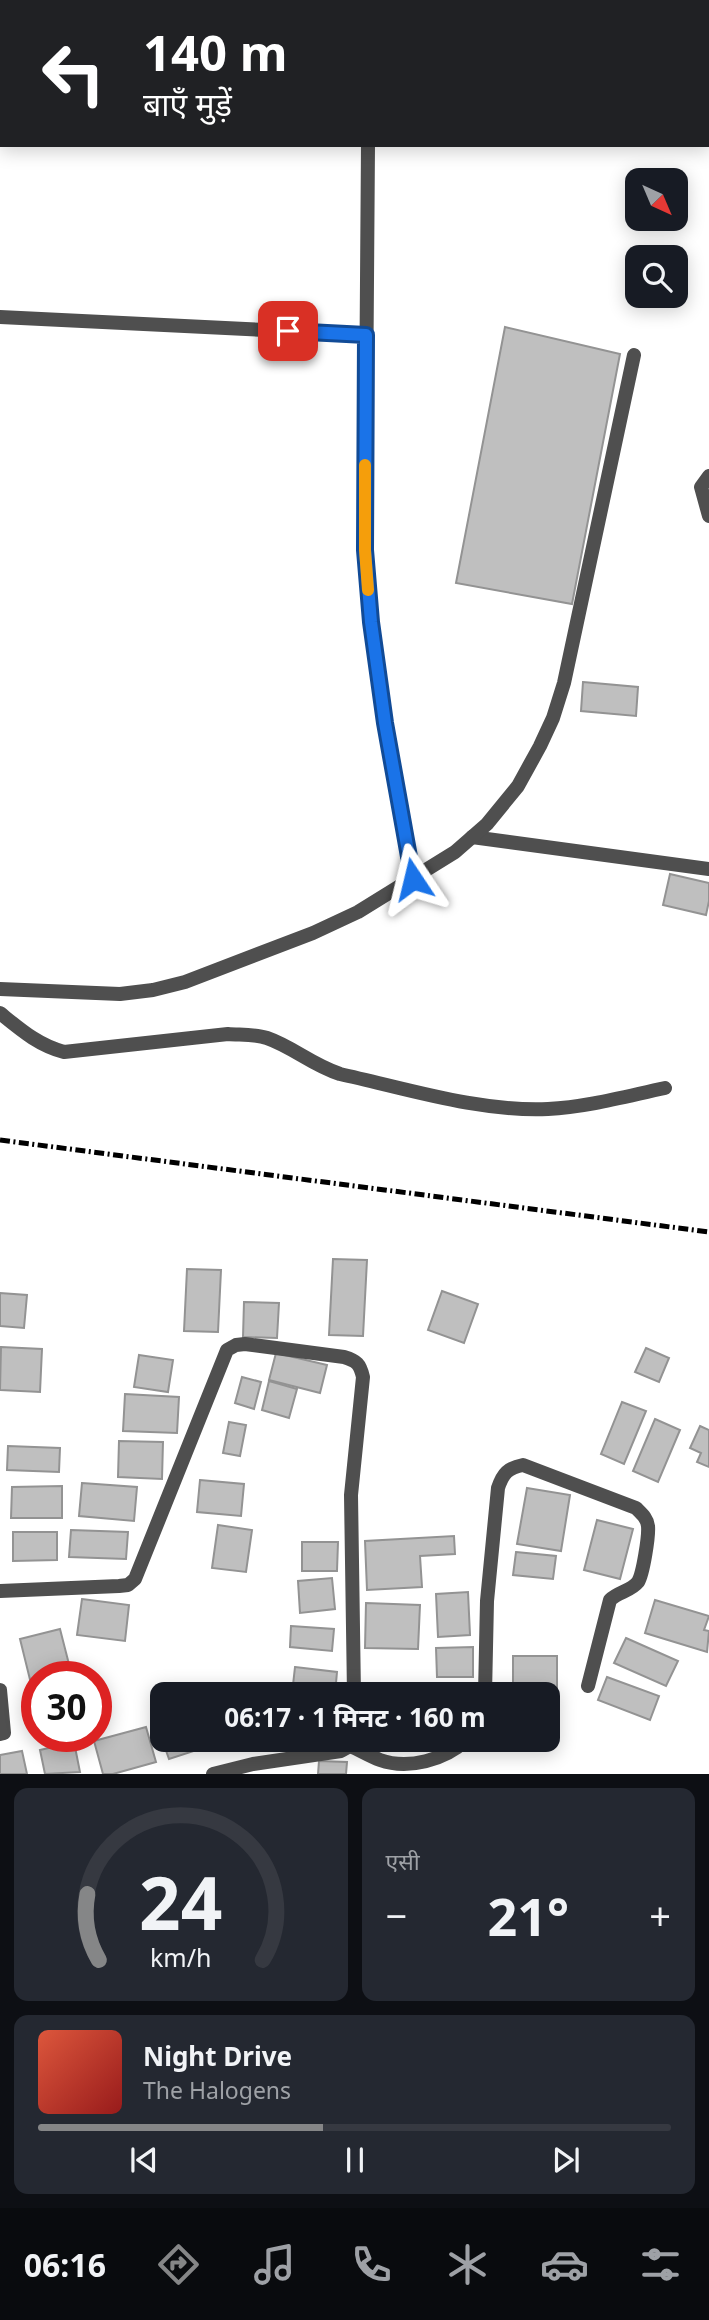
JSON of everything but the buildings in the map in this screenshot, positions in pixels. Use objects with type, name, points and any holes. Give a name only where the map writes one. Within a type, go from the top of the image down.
[{"type":"street","points":[[369,147],[365,550],[371,622],[385,723],[413,879]]},
{"type":"street","points":[[0,317],[366,335]]},
{"type":"street","points":[[0,989],[120,994],[185,982],[313,933],[358,912],[456,852],[487,824],[518,786],[553,718],[564,683],[634,355]]},
{"type":"street","points":[[709,476],[701,487],[709,516]]},
{"type":"street","points":[[472,837],[709,869]]},
{"type":"street","points":[[0,1013],[45,1047],[64,1052],[228,1034],[248,1035],[265,1038],[294,1051],[320,1068],[340,1074],[474,1103],[513,1108],[562,1107],[665,1087]]},
{"type":"street","points":[[0,1591],[119,1586],[128,1585],[135,1579],[227,1350],[245,1344],[345,1357],[356,1360],[363,1377],[351,1495],[354,1682]]},
{"type":"street","points":[[485,1682],[487,1601],[498,1488],[502,1476],[510,1467],[523,1465],[636,1508],[645,1516],[648,1526],[641,1575],[631,1589],[616,1594],[610,1600],[588,1686]]},
{"type":"street","points":[[0,1690],[4,1733],[0,1734]]},
{"type":"street","points":[[213,1774],[233,1767],[334,1752]]},
{"type":"street","points":[[366,1752],[381,1761],[412,1764],[446,1752]]},
{"type":"railway","points":[[0,1140],[709,1232]]},
{"type":"slow traffic","points":[[365,465],[368,590]]},
{"type":"route","points":[[288,331],[366,335],[365,550],[371,622],[385,723],[413,879]]}]
